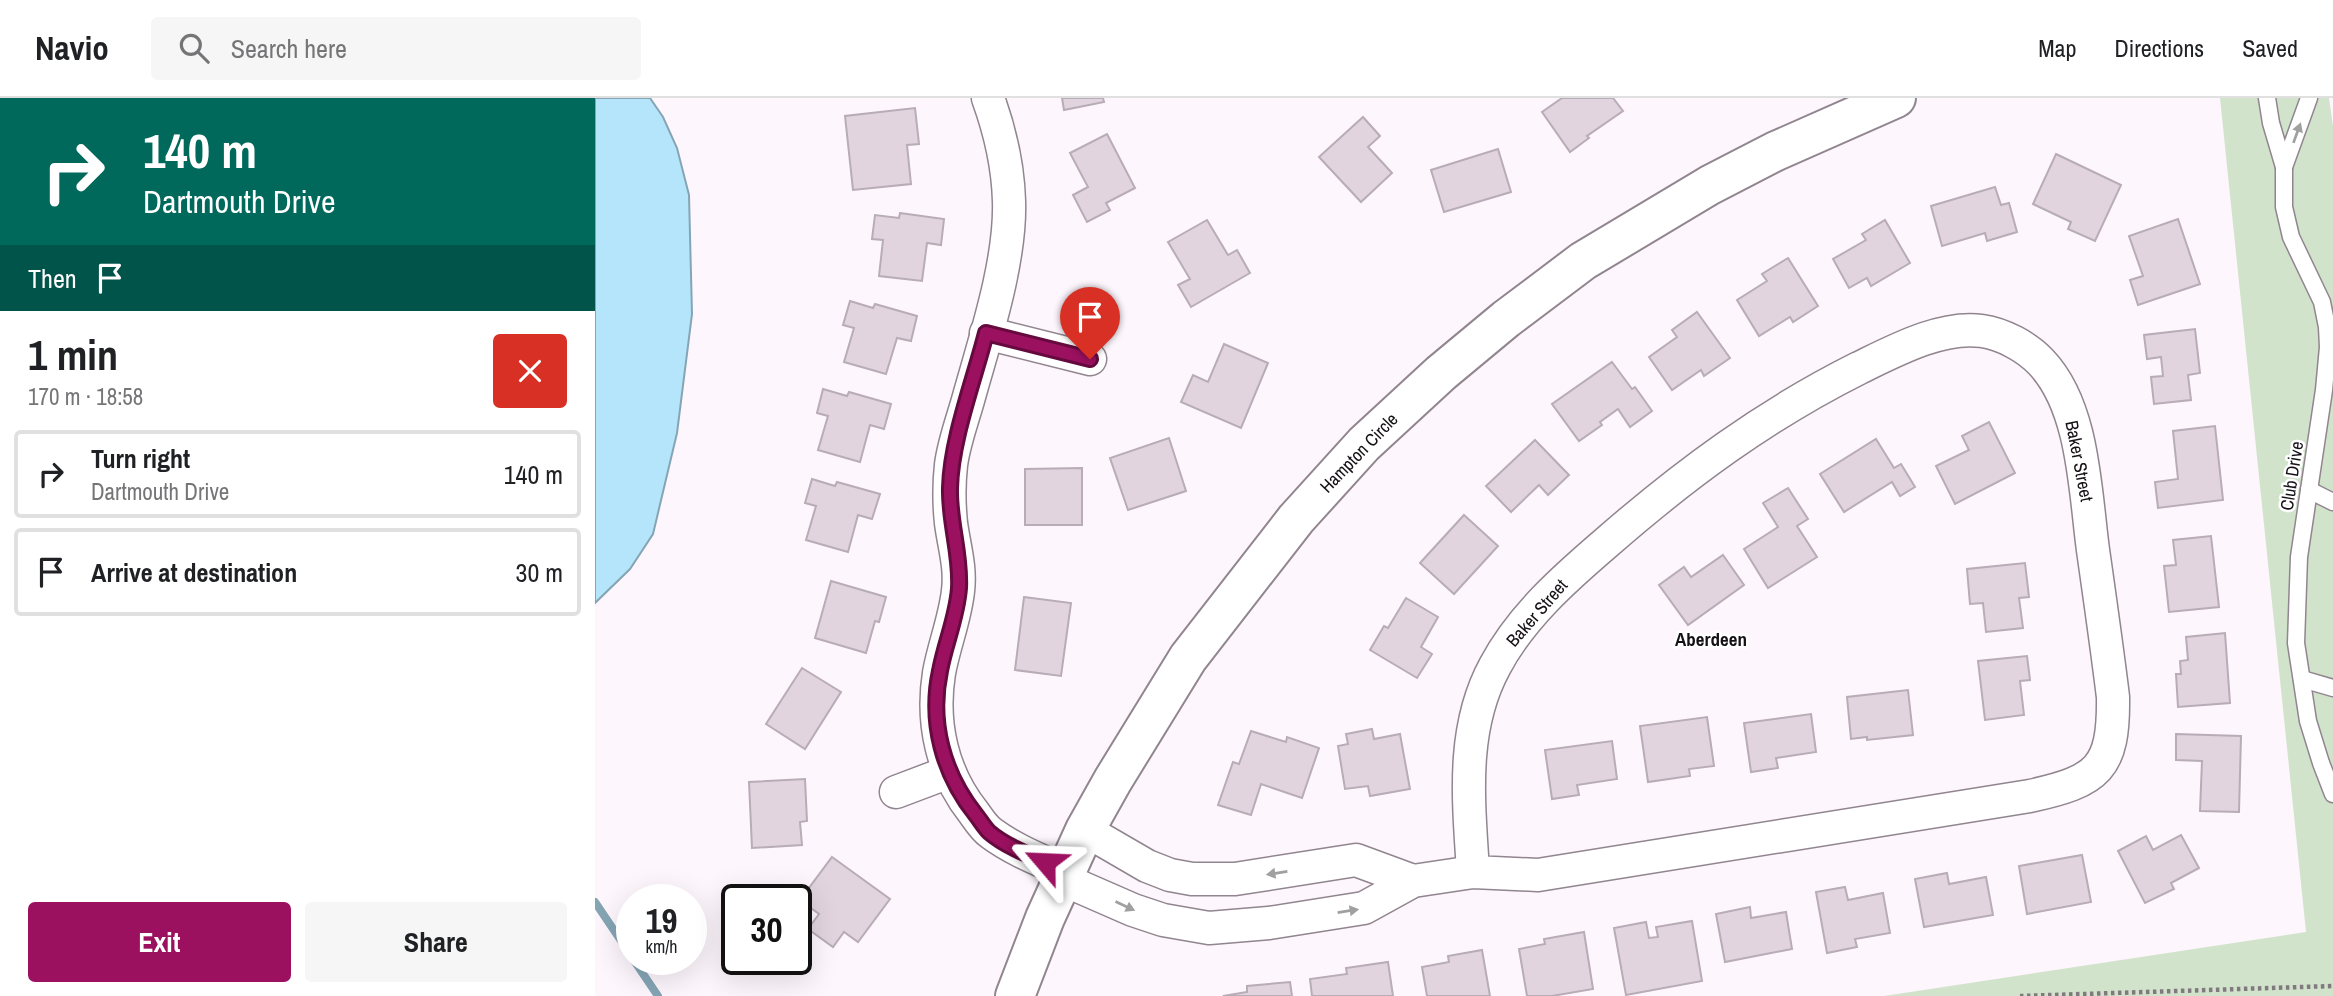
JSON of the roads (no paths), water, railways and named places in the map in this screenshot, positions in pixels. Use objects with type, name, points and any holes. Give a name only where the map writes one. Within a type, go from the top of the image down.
[{"type":"street","name":"Baker Street","points":[[988,98],[1002,147],[1010,203],[998,286],[951,463],[951,522],[959,566],[959,587],[956,610],[939,672],[936,705],[938,731],[949,772],[967,804],[989,831],[1064,875],[1133,910],[1163,920],[1200,927],[1235,927],[1364,908],[1413,881],[1473,872],[1538,875],[2030,796],[2064,788],[2089,776],[2101,764],[2111,744],[2114,726],[2113,697],[2079,448],[2067,404],[2055,379],[2025,347],[1982,331],[1955,332],[1927,338],[1890,352],[1756,426],[1717,452],[1641,512],[1576,568],[1540,604],[1494,667],[1480,698],[1468,771],[1473,872]]},
{"type":"street","name":"Hampton Circle","points":[[1015,996],[1085,830],[1188,658],[1296,519],[1364,444],[1441,373],[1506,319],[1583,261],[1710,185],[1776,151],[1896,98]]},
{"type":"street","points":[[986,333],[1090,359]]},
{"type":"street","points":[[896,792],[949,772]]},
{"type":"street","name":"Baker Street","points":[[1085,830],[1147,866],[1170,875],[1192,879],[1235,879],[1356,860],[1413,881]]},
{"type":"street","points":[[1235,879],[1235,927]]},
{"type":"lane","name":"Club Drive","points":[[2267,98],[2284,167],[2284,207],[2291,237],[2322,302],[2327,327],[2324,390],[2299,557],[2296,643],[2308,721],[2333,794]]},
{"type":"lane","name":"Club Drive","points":[[2284,167],[2309,98]]},
{"type":"lane","points":[[2309,490],[2333,502]]},
{"type":"lane","points":[[2302,679],[2333,688]]},
{"type":"water","points":[[595,98],[650,98],[663,117],[677,148],[689,195],[692,314],[677,433],[653,534],[630,569],[595,603]]},
{"type":"waterway","points":[[595,902],[616,933]]},
{"type":"waterway","points":[[644,975],[658,996]]},
{"type":"district","name":"Aberdeen","points":[[1711,639]]}]
